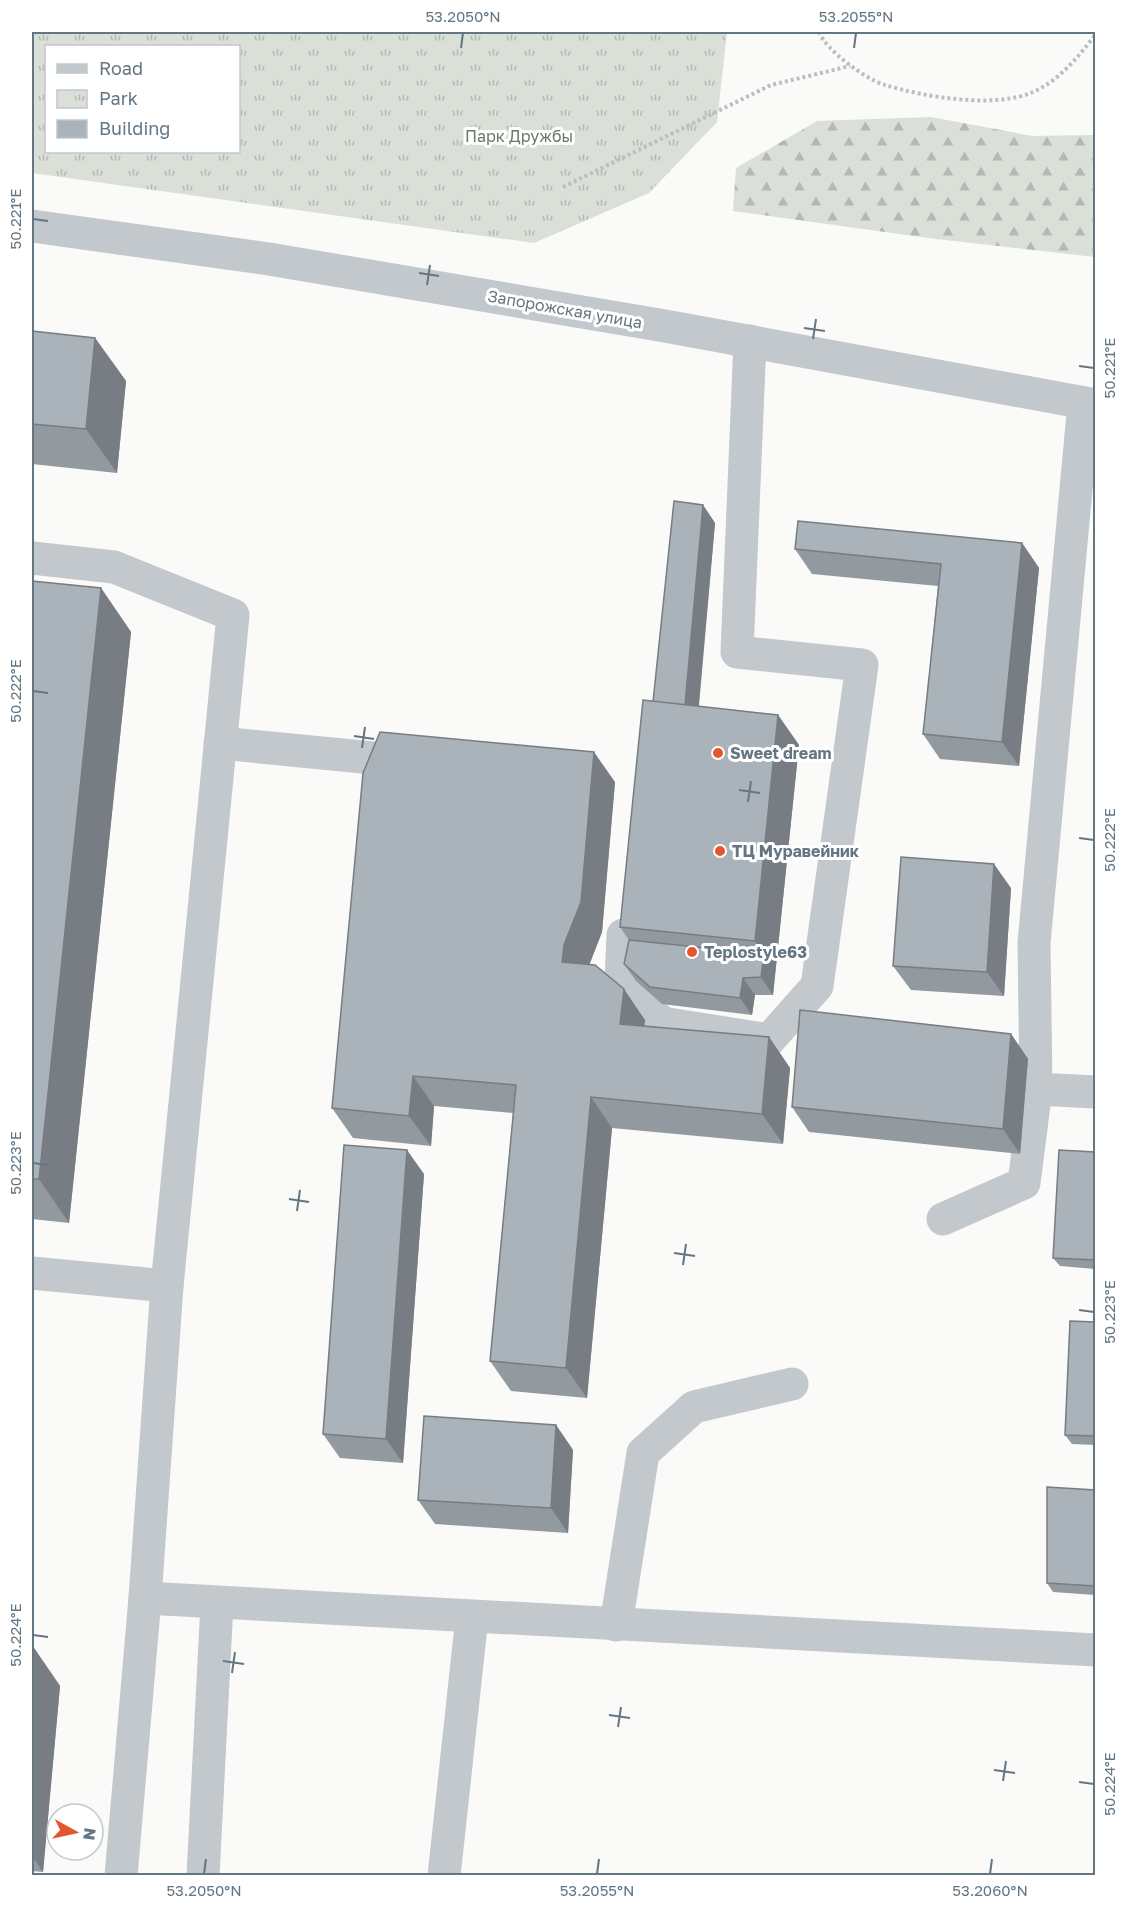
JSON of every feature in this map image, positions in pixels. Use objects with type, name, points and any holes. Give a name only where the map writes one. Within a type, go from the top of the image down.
[{"type":"street","name":"Запорожская улица","points":[[32,226],[269,259],[750,341],[1090,404]]},
{"type":"street","points":[[623,935],[621,980],[662,1023],[769,1040],[817,986],[862,665],[737,652],[750,341]]},
{"type":"street","points":[[943,1220],[1024,1183],[1036,1089],[1034,943],[1090,404]]},
{"type":"street","points":[[32,558],[114,567],[233,615],[167,1286],[146,1598],[122,1875]]},
{"type":"street","points":[[220,743],[383,759]]},
{"type":"street","points":[[1036,1089],[1095,1092]]},
{"type":"street","points":[[32,1274],[167,1286]]},
{"type":"street","points":[[616,1625],[643,1453],[694,1407],[792,1384]]},
{"type":"street","points":[[146,1598],[1095,1650]]},
{"type":"street","points":[[202,1875],[217,1603]]},
{"type":"street","points":[[444,1875],[472,1617]]},
{"type":"path","points":[[819,32],[821,38],[850,66],[883,84],[994,102],[1033,92],[1070,67],[1095,34]]},
{"type":"path","points":[[563,187],[771,85],[850,66]]},
{"type":"green space","name":"Парк Дружбы","points":[[32,32],[727,32],[717,122],[649,193],[534,243],[32,173]]},
{"type":"green space","points":[[931,117],[1032,136],[1095,135],[1095,257],[928,238],[733,211],[736,168],[817,121]]},
{"type":"building","points":[[32,331],[95,338],[86,429],[32,424]]},
{"type":"building","points":[[674,501],[703,505],[685,705],[653,702]]},
{"type":"building","points":[[798,521],[1022,543],[1002,742],[923,734],[941,564],[795,549]]},
{"type":"building","points":[[32,581],[101,588],[39,1179],[32,1179]]},
{"type":"building","name":"ТЦ Муравейник","points":[[643,700],[778,715],[755,941],[620,927]]},
{"type":"building","points":[[380,732],[594,752],[581,902],[564,945],[562,962],[595,965],[624,989],[620,1024],[769,1037],[762,1114],[591,1097],[566,1368],[490,1361],[516,1085],[413,1076],[409,1116],[332,1108],[363,773]]},
{"type":"building","points":[[901,857],[994,864],[987,972],[893,966]]},
{"type":"building","points":[[629,940],[764,954],[761,977],[743,978],[740,998],[650,987],[624,964]]},
{"type":"building","points":[[800,1010],[1011,1034],[1003,1129],[792,1107]]},
{"type":"building","points":[[344,1145],[407,1150],[386,1439],[323,1434]]},
{"type":"building","points":[[1059,1150],[1095,1152],[1095,1260],[1053,1258]]},
{"type":"building","points":[[1070,1321],[1095,1322],[1095,1436],[1065,1435]]},
{"type":"building","points":[[424,1416],[556,1425],[551,1508],[418,1500]]},
{"type":"building","points":[[1047,1487],[1095,1490],[1095,1586],[1047,1583]]},
{"type":"place","name":"Sweet dream","points":[[718,753]]},
{"type":"place","name":"ТЦ Муравейник","points":[[720,851]]},
{"type":"place","name":"Teplostyle63","points":[[692,952]]}]
